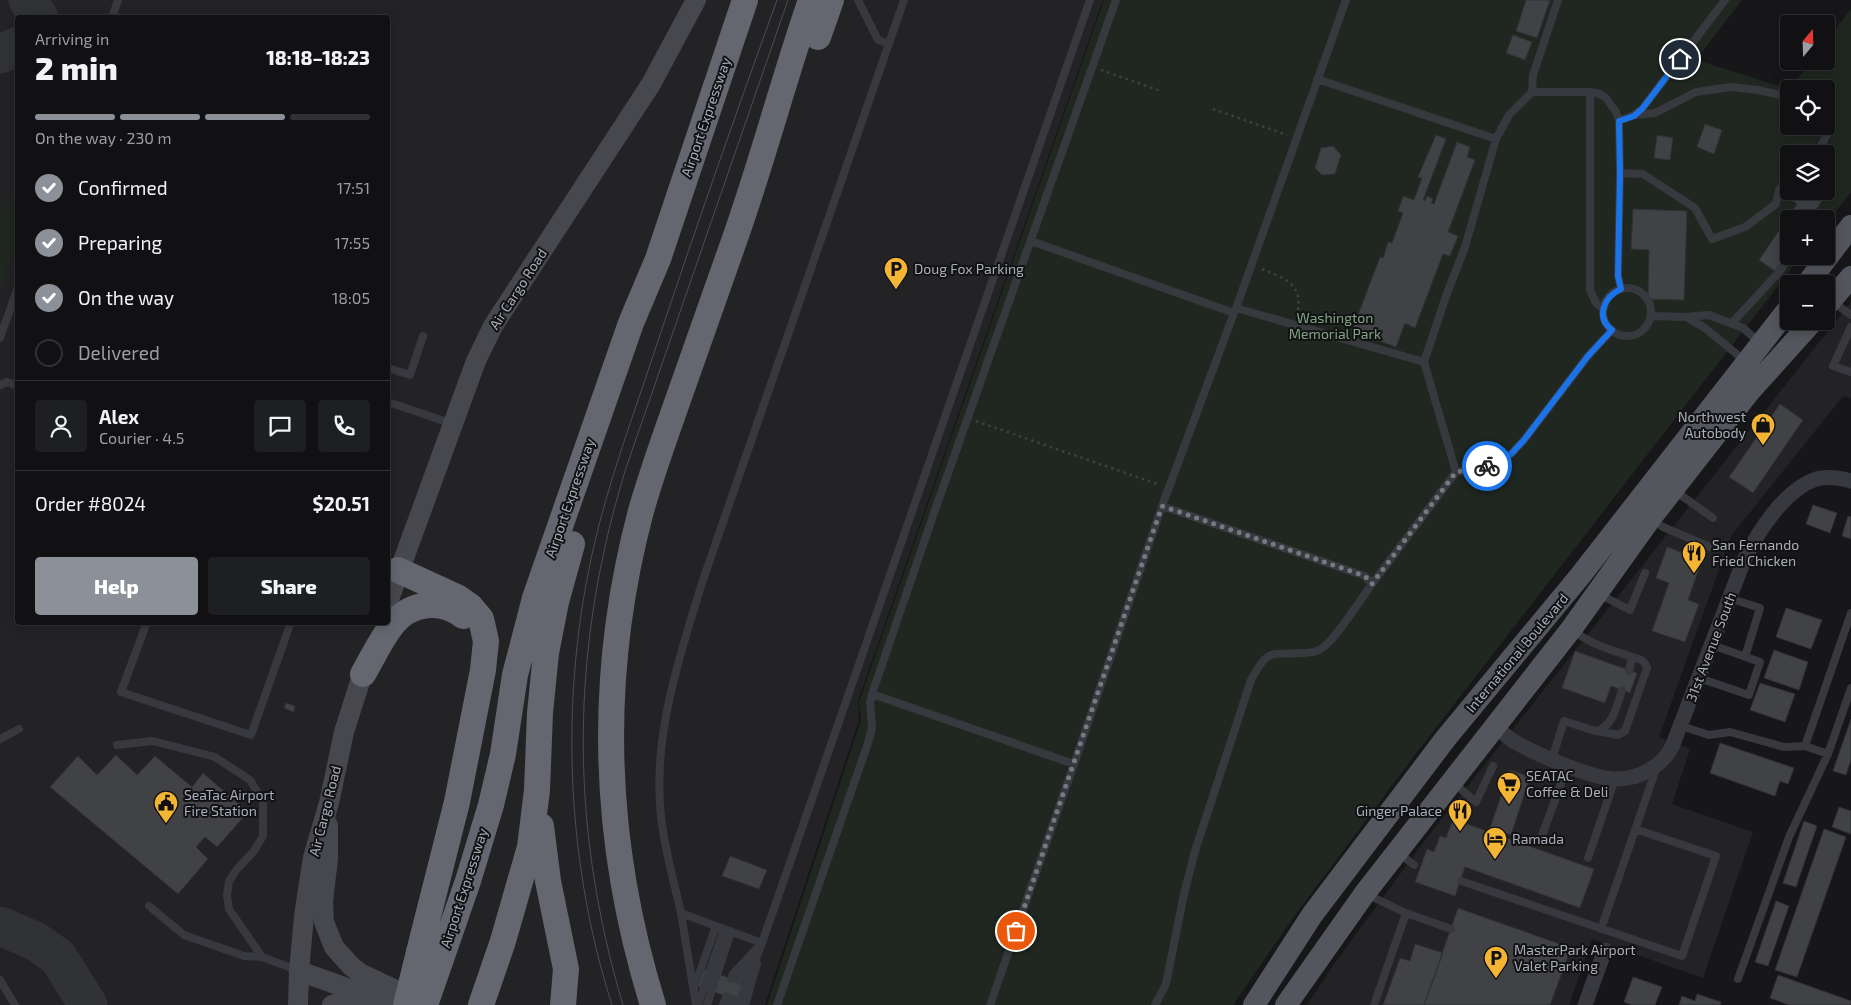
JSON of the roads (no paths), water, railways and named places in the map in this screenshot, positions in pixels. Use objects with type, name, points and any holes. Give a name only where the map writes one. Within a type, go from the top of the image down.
[{"type":"highway","name":"Airport Expressway","points":[[426,1005],[430,956],[471,872],[491,805],[503,754],[517,666],[535,598],[631,323],[658,259],[745,0]]},
{"type":"highway","points":[[652,1005],[637,953],[626,902],[614,823],[610,746],[616,640],[627,571],[648,487],[751,194],[791,57],[811,0]]},
{"type":"highway","points":[[751,194],[808,64],[831,0]]},
{"type":"highway","points":[[481,1005],[516,899],[530,847],[537,790],[543,681],[556,602],[574,537],[645,327],[658,259]]},
{"type":"highway","points":[[398,570],[463,600],[481,619],[485,633],[486,650],[447,843],[430,956],[399,1004]]},
{"type":"highway","points":[[363,674],[393,624],[400,617],[420,606],[430,604],[455,610],[467,621],[475,636],[477,655],[474,716]]},
{"type":"highway","points":[[538,745],[543,897],[558,970],[556,989],[549,1005]]},
{"type":"highway","points":[[542,835],[548,881],[566,969],[563,1005]]},
{"type":"main road","points":[[1814,275],[1851,226]]},
{"type":"main road","points":[[1835,297],[1851,277]]},
{"type":"main road","name":"International Boulevard","points":[[1254,1005],[1312,915],[1446,738],[1754,370],[1770,350],[1780,328]]},
{"type":"main road","name":"International Boulevard","points":[[1770,350],[1800,330]]},
{"type":"main road","name":"International Boulevard","points":[[1286,1005],[1365,893],[1405,858],[1453,782],[1572,628],[1650,519],[1749,392],[1754,370]]},
{"type":"main road","points":[[1495,726],[1493,719],[1494,704],[1511,659]]},
{"type":"street","name":"Air Cargo Road","points":[[390,596],[476,361],[494,326],[651,84],[693,1]]},
{"type":"street","name":"31st Avenue South","points":[[1610,779],[1639,775],[1657,764],[1669,753],[1744,560],[1755,538],[1782,504],[1802,486],[1817,479],[1830,477],[1851,480]]},
{"type":"street","name":"Air Cargo Road","points":[[298,1005],[299,971],[313,857],[329,803],[344,732],[379,625]]},
{"type":"street","points":[[1495,726],[1515,742],[1568,766],[1610,779]]},
{"type":"street","points":[[329,803],[328,859],[323,901],[324,922],[334,947],[360,973],[426,1005]]},
{"type":"street","points":[[1585,1005],[1605,950]]},
{"type":"street","points":[[299,971],[399,1004]]},
{"type":"street","points":[[332,1005],[348,999],[360,998],[399,1004]]},
{"type":"lane","points":[[113,15],[118,0]]},
{"type":"lane","points":[[858,0],[878,40],[889,44]]},
{"type":"lane","points":[[697,1005],[661,816],[661,753],[674,676],[702,580],[904,0]]},
{"type":"lane","points":[[745,1005],[754,981],[762,943],[1090,0]]},
{"type":"lane","points":[[777,1005],[868,743],[872,728],[870,709],[872,694],[1116,0]]},
{"type":"lane","points":[[990,1005],[1162,506],[1235,310],[1346,0]]},
{"type":"lane","points":[[1456,472],[1424,362],[1465,247],[1496,139],[1509,115],[1532,92],[1533,75],[1558,0]]},
{"type":"lane","points":[[1634,116],[1642,109],[1725,0]]},
{"type":"lane","points":[[1317,79],[1496,139]]},
{"type":"lane","points":[[1619,121],[1634,116],[1655,113],[1696,92],[1730,87],[1780,95]]},
{"type":"lane","points":[[1532,92],[1590,92],[1600,94],[1606,98],[1616,112],[1619,121],[1618,276],[1621,289]]},
{"type":"lane","points":[[1590,92],[1590,290],[1596,303],[1604,309]]},
{"type":"lane","points":[[1620,173],[1643,174],[1696,208],[1712,239],[1745,227],[1776,204],[1780,189]]},
{"type":"lane","points":[[1031,241],[1235,310],[1424,362]]},
{"type":"lane","points":[[1732,323],[1784,265]]},
{"type":"lane","points":[[1621,289],[1637,290],[1649,302],[1651,316],[1648,324],[1637,334],[1622,335],[1612,330],[1605,322],[1604,309],[1608,298],[1614,292],[1621,289]]},
{"type":"lane","points":[[0,338],[15,295]]},
{"type":"lane","points":[[1835,307],[1851,315]]},
{"type":"lane","points":[[1651,316],[1686,318],[1709,315],[1743,328],[1770,350]]},
{"type":"lane","points":[[1686,318],[1705,328],[1754,370]]},
{"type":"lane","points":[[1851,327],[1834,366],[1851,372]]},
{"type":"lane","points":[[1155,1005],[1166,984],[1187,880],[1195,851],[1251,680],[1258,668],[1271,654],[1320,650],[1332,638],[1456,472],[1497,464],[1511,454],[1524,440],[1588,356],[1612,330]]},
{"type":"lane","points":[[390,369],[410,375],[422,336]]},
{"type":"lane","points":[[0,385],[7,382],[15,385]]},
{"type":"lane","points":[[390,403],[453,424]]},
{"type":"lane","points":[[1673,490],[1713,518]]},
{"type":"lane","points":[[1162,506],[1365,576],[1372,584]]},
{"type":"lane","points":[[1650,519],[1663,527],[1710,547]]},
{"type":"lane","points":[[1598,593],[1630,610],[1645,573]]},
{"type":"lane","points":[[1729,598],[1760,608],[1745,656]]},
{"type":"lane","points":[[1805,746],[1851,613]]},
{"type":"lane","points":[[146,625],[121,692],[251,735],[290,625]]},
{"type":"lane","points":[[1552,759],[1564,721],[1592,730],[1618,735],[1625,731],[1647,668],[1643,660],[1592,644],[1572,628]]},
{"type":"lane","points":[[1699,678],[1749,695],[1760,662],[1712,646]]},
{"type":"lane","points":[[1629,671],[1632,657]]},
{"type":"lane","points":[[1738,979],[1789,837],[1828,754],[1851,688]]},
{"type":"lane","points":[[1592,730],[1598,731],[1608,725],[1616,711],[1622,690]]},
{"type":"lane","points":[[872,694],[1074,764]]},
{"type":"lane","points":[[1681,726],[1709,735],[1730,732],[1784,747],[1805,746],[1828,754]]},
{"type":"lane","points":[[0,739],[19,728]]},
{"type":"lane","points":[[117,745],[153,741],[171,745],[215,757],[250,780],[263,802],[263,836],[254,851],[237,868],[229,882],[227,896],[229,909],[262,956]]},
{"type":"lane","points":[[1601,929],[1657,764]]},
{"type":"lane","points":[[1453,782],[1476,802],[1493,766]]},
{"type":"lane","points":[[1541,838],[1568,766]]},
{"type":"lane","points":[[1588,858],[1610,779]]},
{"type":"lane","points":[[1462,881],[1682,956],[1716,856],[1635,829]]},
{"type":"lane","points":[[1365,893],[1406,913],[1451,929]]},
{"type":"lane","points":[[149,906],[184,935],[244,956],[262,956],[299,971]]},
{"type":"lane","points":[[681,913],[762,943]]},
{"type":"lane","points":[[1374,1005],[1406,913]]},
{"type":"lane","points":[[693,990],[716,926]]},
{"type":"lane","points":[[697,1005],[728,930]]},
{"type":"lane","points":[[708,1005],[728,930]]},
{"type":"lane","points":[[735,980],[740,976],[762,943]]},
{"type":"lane","points":[[723,1005],[732,1001],[762,943]]},
{"type":"lane","points":[[0,980],[15,1005]]},
{"type":"tram line","points":[[612,1005],[596,947],[584,887],[576,827],[572,766],[577,644],[586,584],[599,525],[619,456],[731,127],[777,0]]},
{"type":"tram line","points":[[623,1005],[605,937],[593,870],[585,803],[583,736],[586,670],[594,603],[608,536],[626,468],[788,0]]},
{"type":"place","name":"Doug Fox Parking","points":[[896,290]]},
{"type":"place","name":"Northwest Autobody","points":[[1763,446]]},
{"type":"place","name":"San Fernando Fried Chicken","points":[[1694,574]]},
{"type":"place","name":"SEATAC Coffee & Deli","points":[[1509,805]]},
{"type":"place","name":"SeaTac Airport Fire Station","points":[[166,824]]},
{"type":"place","name":"Ginger Palace","points":[[1460,832]]},
{"type":"place","name":"Ramada","points":[[1495,860]]},
{"type":"place","name":"MasterPark Airport Valet Parking","points":[[1496,979]]},
{"type":"park label","name":"Washington Memorial Park","points":[[1335,326]]}]
